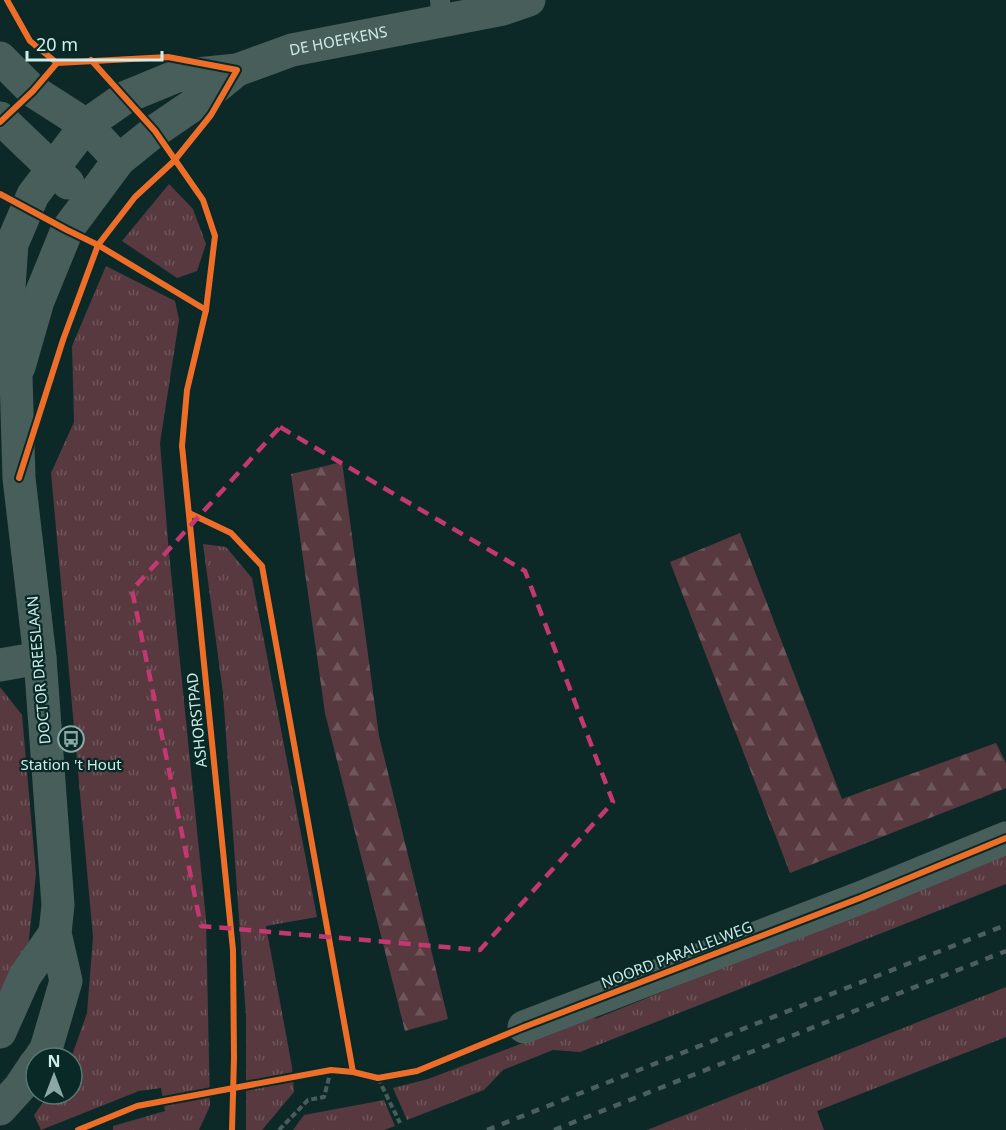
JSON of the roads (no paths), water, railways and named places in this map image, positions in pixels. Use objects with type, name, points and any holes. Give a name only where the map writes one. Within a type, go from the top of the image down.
[{"type":"street","name":"DE HOEFKENS","points":[[86,125],[126,97],[177,76],[237,70],[292,50],[441,10],[503,9],[529,0]]},
{"type":"street","points":[[0,58],[33,91],[86,125],[119,160]]},
{"type":"street","name":"DE HOEFKENS","points":[[119,160],[155,131],[200,101],[237,70]]},
{"type":"street","points":[[0,118],[88,201]]},
{"type":"street","name":"DOCTOR DREESLAAN","points":[[47,1046],[66,981],[55,933],[58,905],[40,658],[19,478],[16,377],[7,316],[12,244],[26,207],[86,125]]},
{"type":"street","name":"DOCTOR DREESLAAN","points":[[16,377],[38,302],[67,230],[119,160]]},
{"type":"street","points":[[0,665],[40,658]]},
{"type":"street","name":"NOORD PARALLELWEG","points":[[524,1027],[860,898],[1006,838]]},
{"type":"street","name":"DOCTOR DREESLAAN","points":[[0,1032],[25,976],[55,933]]},
{"type":"street","points":[[0,1109],[24,1081]]},
{"type":"railway","points":[[487,1130],[1006,925]]},
{"type":"railway","points":[[554,1130],[1006,951]]},
{"type":"place","name":"Station 't Hout","points":[[71,739]]}]
